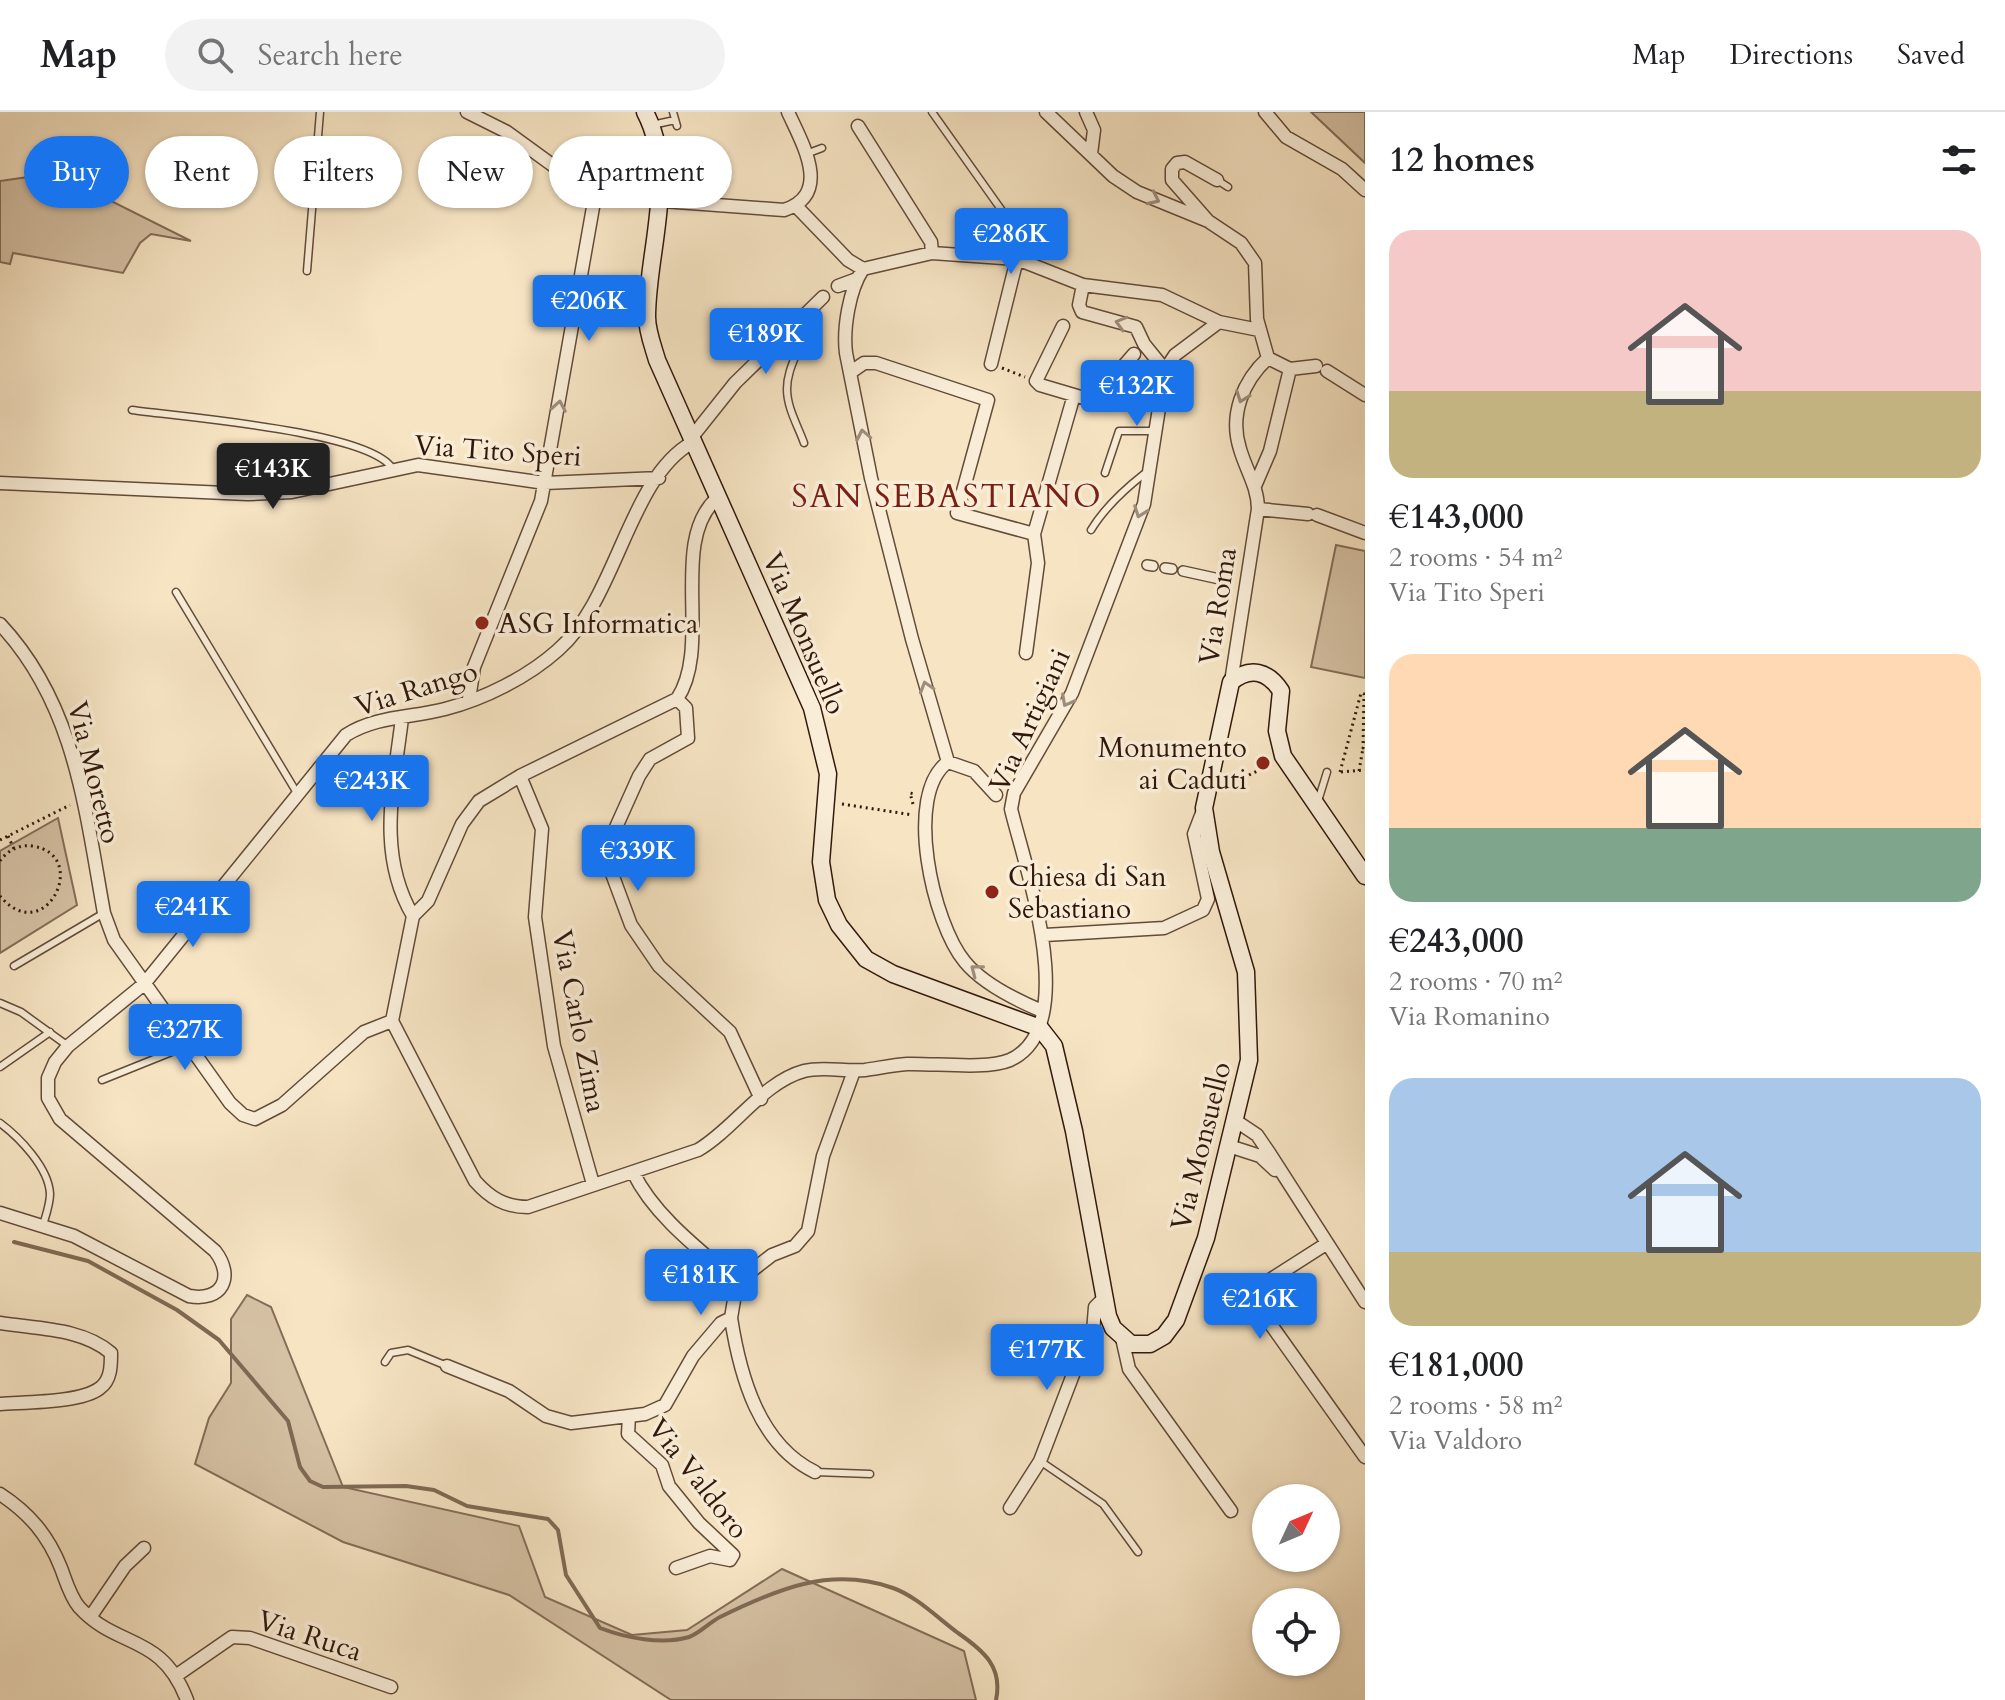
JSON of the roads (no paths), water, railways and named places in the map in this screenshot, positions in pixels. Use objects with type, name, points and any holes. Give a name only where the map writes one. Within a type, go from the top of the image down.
[{"type":"main road","name":"Via Monsuello","points":[[658,208],[647,320],[657,360],[812,708],[828,774],[821,862],[827,900],[839,925],[866,959],[893,974],[1040,1028]]},
{"type":"main road","name":"Via Roma","points":[[1231,682],[1254,671],[1275,683],[1281,691],[1277,731],[1283,756],[1365,876]]},
{"type":"main road","name":"Via Monsuello","points":[[1122,1338],[1131,1344],[1150,1344],[1164,1336],[1176,1320],[1206,1238],[1249,1060],[1246,972],[1232,915],[1211,852],[1204,808],[1231,682]]},
{"type":"main road","points":[[1040,1028],[1054,1046],[1108,1316],[1122,1338]]},
{"type":"street","points":[[732,206],[784,210],[795,205],[811,183],[811,164],[788,112]]},
{"type":"street","points":[[1046,112],[1113,176],[1137,192],[1208,221],[1241,243],[1255,263],[1259,330],[1268,358],[1290,369],[1321,369],[1365,395]]},
{"type":"street","points":[[1086,112],[1094,130],[1091,154]]},
{"type":"street","points":[[1265,112],[1286,137],[1342,169],[1365,190]]},
{"type":"street","points":[[474,113],[549,164]]},
{"type":"street","points":[[858,126],[931,242],[932,253]]},
{"type":"street","points":[[1208,221],[1172,180],[1172,169],[1177,163],[1185,162],[1222,184]]},
{"type":"street","points":[[795,205],[860,274]]},
{"type":"street","points":[[469,699],[474,667],[545,483],[593,208]]},
{"type":"street","points":[[838,286],[860,274],[932,253],[1016,257],[1083,285],[1162,295],[1186,303],[1219,322],[1259,330]]},
{"type":"street","points":[[991,364],[1016,257]]},
{"type":"street","points":[[860,274],[844,339],[875,492],[912,639],[948,762]]},
{"type":"street","points":[[1083,285],[1079,305],[1082,312],[1136,327],[1140,348],[1165,370],[1175,355],[1219,322]]},
{"type":"street","name":"Via Rango","points":[[3,1214],[74,1236],[189,1296],[203,1298],[217,1291],[226,1278],[225,1264],[215,1251],[60,1119],[52,1108],[48,1078],[68,1046],[144,984],[346,735],[369,720],[402,718],[448,708],[511,683],[558,650],[582,625],[600,596],[635,514],[659,478],[735,383],[823,297]]},
{"type":"street","points":[[1063,326],[1036,381],[1040,385],[1074,395],[1088,395],[1140,348]]},
{"type":"street","name":"Via Roma","points":[[1231,682],[1258,509],[1255,486],[1239,447],[1236,414],[1249,377],[1268,358]]},
{"type":"street","points":[[851,372],[864,363],[876,363],[988,400],[957,513],[1034,534]]},
{"type":"street","points":[[1255,486],[1270,451],[1290,369]]},
{"type":"street","name":"Via Artigiani","points":[[1040,1028],[1043,929],[1011,809],[1014,793],[1072,693],[1117,577],[1129,560],[1150,475],[1165,370]]},
{"type":"street","points":[[1026,653],[1038,563],[1034,534],[1074,395]]},
{"type":"street","name":"Via Tito Speri","points":[[0,483],[263,494],[339,485],[392,468],[418,465],[545,483],[659,478]]},
{"type":"street","points":[[717,498],[705,508],[697,538],[689,668],[677,699],[520,776],[479,801],[462,824],[428,901],[413,916],[392,1021],[475,1181],[486,1193],[512,1207],[528,1207],[698,1150],[719,1138],[785,1078],[807,1070],[854,1071],[904,1064],[1010,1060],[1028,1047],[1040,1028]]},
{"type":"street","points":[[1258,509],[1312,514],[1365,533]]},
{"type":"street","points":[[1183,571],[1224,580]]},
{"type":"street","name":"Via Moretto","points":[[0,624],[33,662],[56,705],[81,800],[104,913],[114,940],[144,984]]},
{"type":"street","points":[[677,699],[686,708],[688,738],[650,759],[639,776],[613,834],[608,863],[631,925],[659,966],[730,1032],[761,1099]]},
{"type":"street","points":[[402,718],[389,833],[398,890],[413,916]]},
{"type":"street","points":[[948,762],[974,771],[996,795]]},
{"type":"street","points":[[948,762],[931,779],[924,821],[934,889],[945,925],[964,961],[1007,994],[1042,1011]]},
{"type":"street","name":"Via Carlo Zima","points":[[520,776],[542,829],[535,917],[554,1046],[593,1184]]},
{"type":"street","points":[[1043,929],[1164,928],[1203,910],[1208,899],[1194,834],[1204,808]]},
{"type":"street","points":[[144,984],[230,1103],[243,1115],[255,1119],[282,1105],[364,1032],[392,1021]]},
{"type":"street","points":[[815,1472],[796,1463],[775,1444],[742,1373],[731,1318],[737,1282],[772,1255],[795,1246],[808,1231],[823,1156],[854,1071]]},
{"type":"street","points":[[1236,1121],[1257,1135],[1365,1302]]},
{"type":"street","points":[[1229,1146],[1260,1156],[1281,1175]]},
{"type":"street","points":[[633,1172],[641,1189],[666,1217],[737,1282]]},
{"type":"street","points":[[0,1229],[3,1214]]},
{"type":"street","points":[[1326,1244],[1265,1283],[1257,1305],[1365,1457]]},
{"type":"street","points":[[1010,1508],[1040,1461],[1093,1332],[1095,1307],[1105,1297]]},
{"type":"street","name":"Via Valdoro","points":[[447,1366],[509,1391],[546,1416],[571,1423],[629,1416],[665,1405],[693,1356],[721,1323],[731,1318]]},
{"type":"street","points":[[0,1323],[80,1335],[99,1342],[111,1353],[110,1373],[101,1387],[85,1395],[0,1404]]},
{"type":"street","points":[[1122,1338],[1129,1369],[1231,1511]]},
{"type":"street","name":"Via Valdoro","points":[[629,1416],[628,1434],[662,1465],[669,1486],[699,1523],[733,1555],[730,1560],[710,1556],[676,1568]]},
{"type":"street","points":[[0,1494],[22,1509],[45,1535],[70,1594],[91,1616],[161,1656],[177,1675],[187,1700]]},
{"type":"street","points":[[91,1616],[125,1566],[144,1548]]},
{"type":"street","name":"Via Ruca","points":[[177,1675],[232,1637],[250,1638],[391,1687]]},
{"type":"lane","points":[[307,271],[320,112]]},
{"type":"lane","points":[[932,112],[1032,253],[1016,257]]},
{"type":"lane","points":[[648,119],[675,119]]},
{"type":"lane","points":[[806,154],[822,148]]},
{"type":"lane","points":[[804,443],[789,404],[787,387],[806,329],[805,316]]},
{"type":"lane","points":[[132,410],[284,431],[345,443],[371,451],[387,460],[392,468]]},
{"type":"lane","points":[[1105,473],[1119,431],[1155,431]]},
{"type":"lane","points":[[1091,530],[1102,512],[1121,499],[1130,485],[1144,474],[1150,475]]},
{"type":"lane","points":[[176,592],[299,796]]},
{"type":"lane","points":[[1316,804],[1327,772]]},
{"type":"lane","points":[[14,966],[104,913]]},
{"type":"lane","points":[[0,1003],[21,1012],[68,1046]]},
{"type":"lane","points":[[0,1067],[50,1032]]},
{"type":"lane","points":[[102,1080],[189,1045]]},
{"type":"lane","points":[[0,1123],[15,1134],[43,1175],[50,1192],[43,1225]]},
{"type":"lane","points":[[385,1362],[391,1353],[408,1350],[447,1366]]},
{"type":"lane","points":[[1040,1461],[1103,1504],[1138,1552]]},
{"type":"lane","points":[[815,1472],[870,1474]]},
{"type":"waterway","points":[[14,1242],[88,1261],[177,1310],[219,1340],[288,1421],[300,1467],[310,1481],[323,1487],[406,1486],[434,1490],[467,1506],[548,1519],[558,1530],[566,1575],[600,1628],[644,1639],[678,1639],[689,1637],[716,1619],[783,1590],[826,1580],[870,1582],[910,1596],[976,1646],[994,1669],[997,1678],[996,1700]]},
{"type":"tunnel","points":[[1224,580],[1237,582]]},
{"type":"place","name":"ASG Informatica","points":[[482,623]]},
{"type":"place","name":"Monumento ai Caduti","points":[[1263,763]]},
{"type":"place","name":"Chiesa di San Sebastiano","points":[[992,892]]},
{"type":"district","name":"SAN SEBASTIANO","points":[[947,496]]}]
